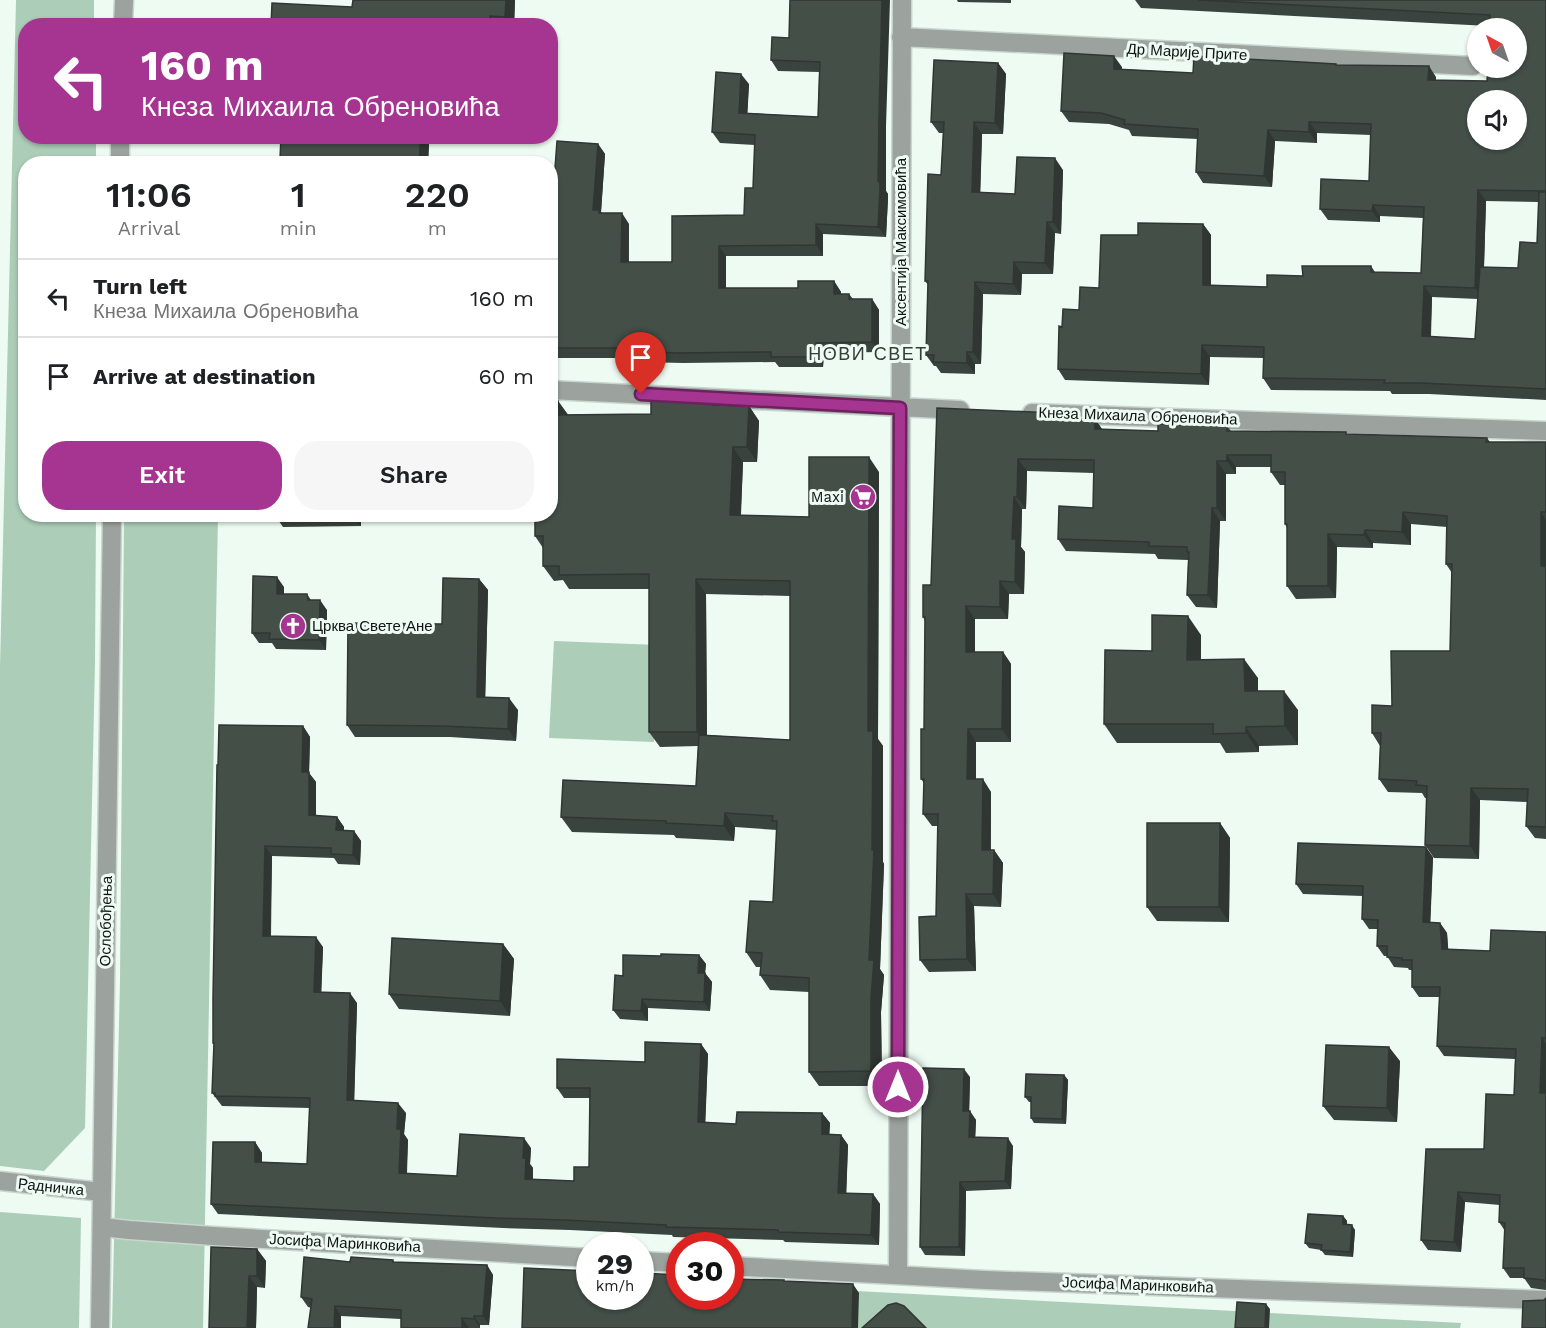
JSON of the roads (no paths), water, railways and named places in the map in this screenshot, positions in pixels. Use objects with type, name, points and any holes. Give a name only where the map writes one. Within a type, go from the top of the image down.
[{"type":"street","points":[[123,18],[124,0]]},
{"type":"street","name":"Аксентија Максимовића","points":[[898,1275],[902,0]]},
{"type":"street","name":"Др Марије Прите","points":[[901,38],[1467,66]]},
{"type":"street","points":[[558,390],[973,410]]},
{"type":"street","name":"Кнеза Михаила Обреновића","points":[[1020,412],[1546,431]]},
{"type":"street","name":"Ослобођења","points":[[100,1328],[112,522]]},
{"type":"street","name":"Радничка","points":[[0,1181],[102,1192]]},
{"type":"street","name":"Јосифа Маринковића","points":[[102,1227],[576,1257]]},
{"type":"street","name":"Јосифа Маринковића","points":[[744,1267],[898,1275],[1546,1300]]},
{"type":"place","name":"Maxi","points":[[863,497]]},
{"type":"place","name":"Црква Свете Ане","points":[[293,626]]},
{"type":"district","name":"НОВИ СВЕТ","points":[[868,353]]}]
